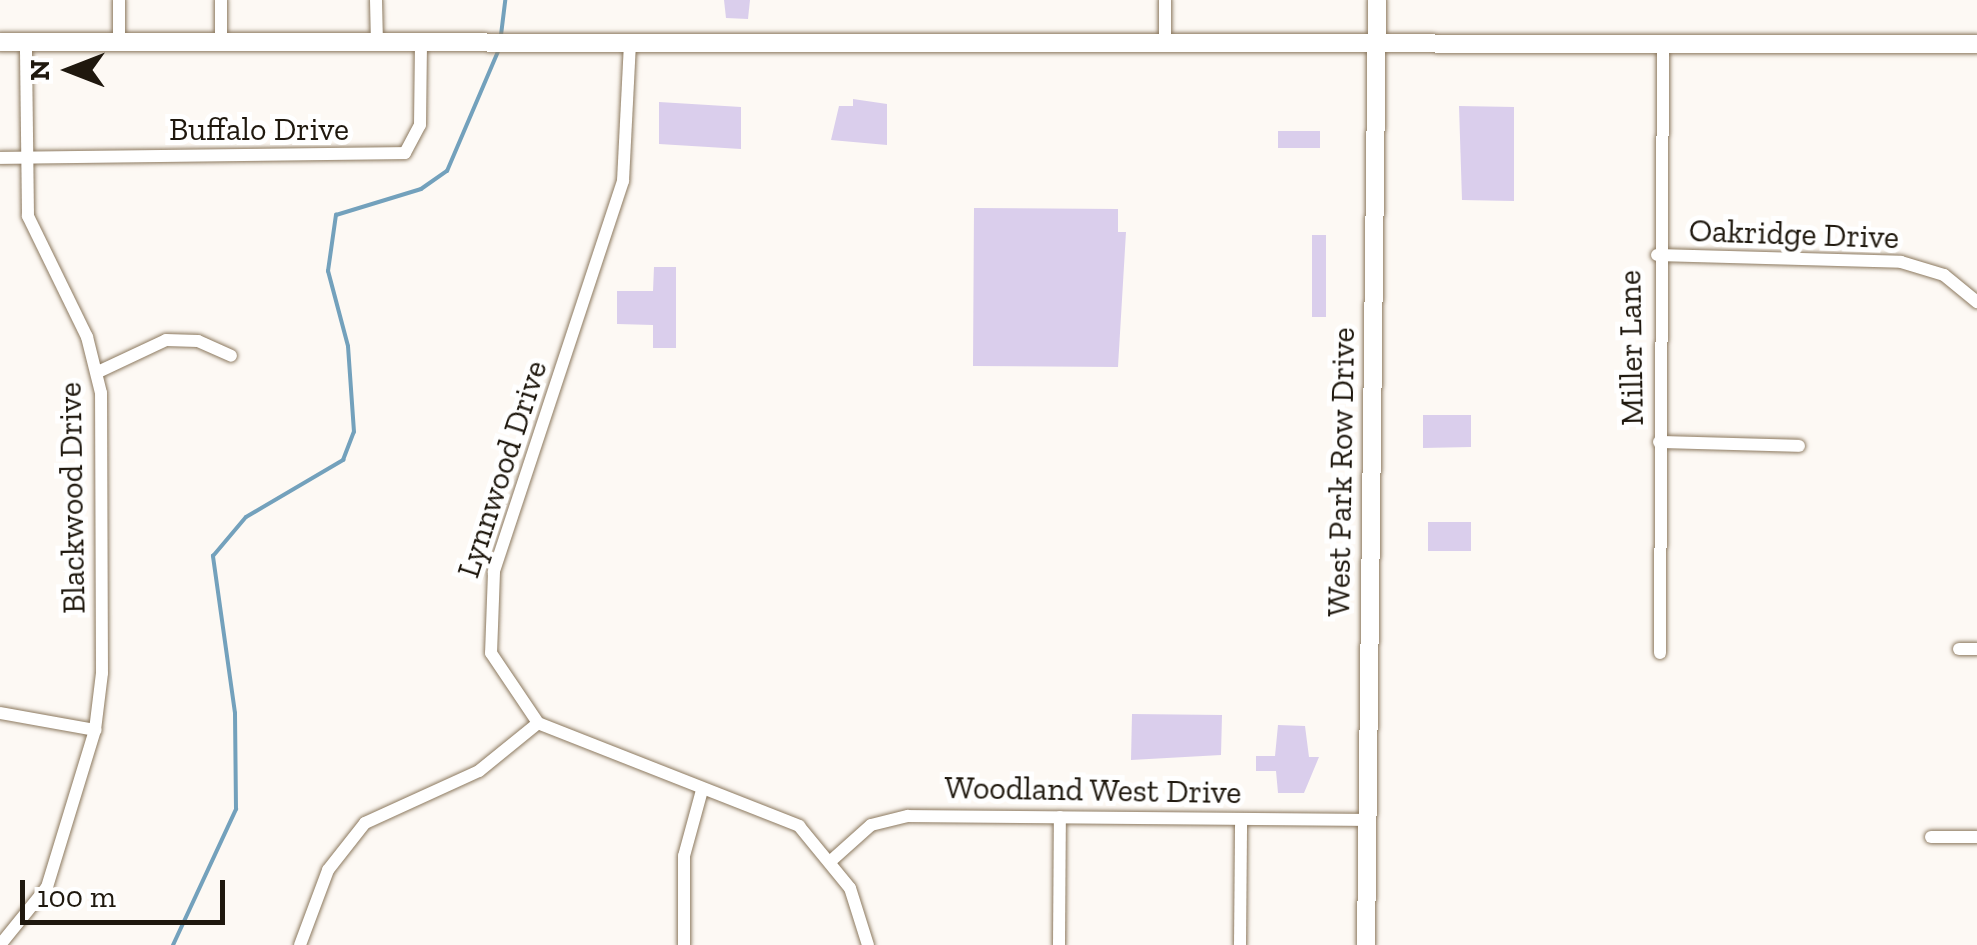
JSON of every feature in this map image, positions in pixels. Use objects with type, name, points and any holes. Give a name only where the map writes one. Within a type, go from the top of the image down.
[{"type":"main road","name":"West Park Row Drive","points":[[1366,945],[1377,0]]},
{"type":"main road","points":[[0,42],[118,40],[421,46],[1165,39],[1376,44],[1977,44]]},
{"type":"street","points":[[118,40],[119,0]]},
{"type":"street","points":[[221,0],[221,43]]},
{"type":"street","points":[[376,0],[377,46]]},
{"type":"street","points":[[1165,0],[1165,39]]},
{"type":"street","name":"Blackwood Drive","points":[[0,945],[47,886],[95,730],[102,673],[98,372],[36,242],[26,158],[26,41]]},
{"type":"street","name":"Lynnwood Drive","points":[[538,723],[491,653],[493,576],[610,232],[628,148],[630,42]]},
{"type":"street","name":"Miller Lane","points":[[1660,653],[1657,256],[1662,42]]},
{"type":"street","name":"Buffalo Drive","points":[[0,158],[405,152],[420,125],[421,46]]},
{"type":"street","name":"Oakridge Drive","points":[[1657,256],[1900,262],[1975,295]]},
{"type":"street","points":[[98,372],[166,340],[198,341],[231,356]]},
{"type":"street","points":[[1660,442],[1799,446]]},
{"type":"street","points":[[1958,648],[1977,649]]},
{"type":"street","points":[[0,712],[95,730]]},
{"type":"street","points":[[300,945],[328,870],[366,823],[479,772],[538,723],[702,790],[774,812],[832,859],[863,915],[868,945]]},
{"type":"street","points":[[684,945],[684,856],[702,790]]},
{"type":"street","points":[[1059,945],[1060,816]]},
{"type":"street","name":"Woodland West Drive","points":[[832,859],[885,818],[1367,820]]},
{"type":"street","points":[[1240,820],[1240,945]]},
{"type":"street","points":[[1931,837],[1977,837]]},
{"type":"building","points":[[724,0],[750,0],[748,19],[726,18]]},
{"type":"building","points":[[853,99],[887,104],[887,145],[831,140],[839,106],[853,106]]},
{"type":"building","points":[[659,102],[741,107],[741,149],[659,144]]},
{"type":"building","points":[[1459,106],[1514,107],[1514,201],[1462,200]]},
{"type":"building","points":[[1278,131],[1320,131],[1320,148],[1278,148]]},
{"type":"building","points":[[974,208],[1118,209],[1118,232],[1126,232],[1118,367],[973,366]]},
{"type":"building","points":[[1312,235],[1326,235],[1326,317],[1312,317]]},
{"type":"building","points":[[654,267],[676,267],[676,348],[653,348],[653,325],[617,324],[617,291],[653,291]]},
{"type":"building","points":[[1423,415],[1471,415],[1471,447],[1423,448]]},
{"type":"building","points":[[1428,522],[1471,522],[1471,551],[1428,551]]},
{"type":"building","points":[[1132,714],[1222,715],[1221,755],[1131,760]]},
{"type":"building","points":[[1278,725],[1305,726],[1309,757],[1319,757],[1304,793],[1278,793],[1276,771],[1256,771],[1256,756],[1275,756]]},
{"type":"waterway","points":[[501,35],[505,0]]},
{"type":"waterway","points":[[173,945],[236,809],[235,713],[213,556],[246,517],[343,460],[354,432],[348,346],[328,271],[336,215],[421,189],[447,171],[499,49]]}]
